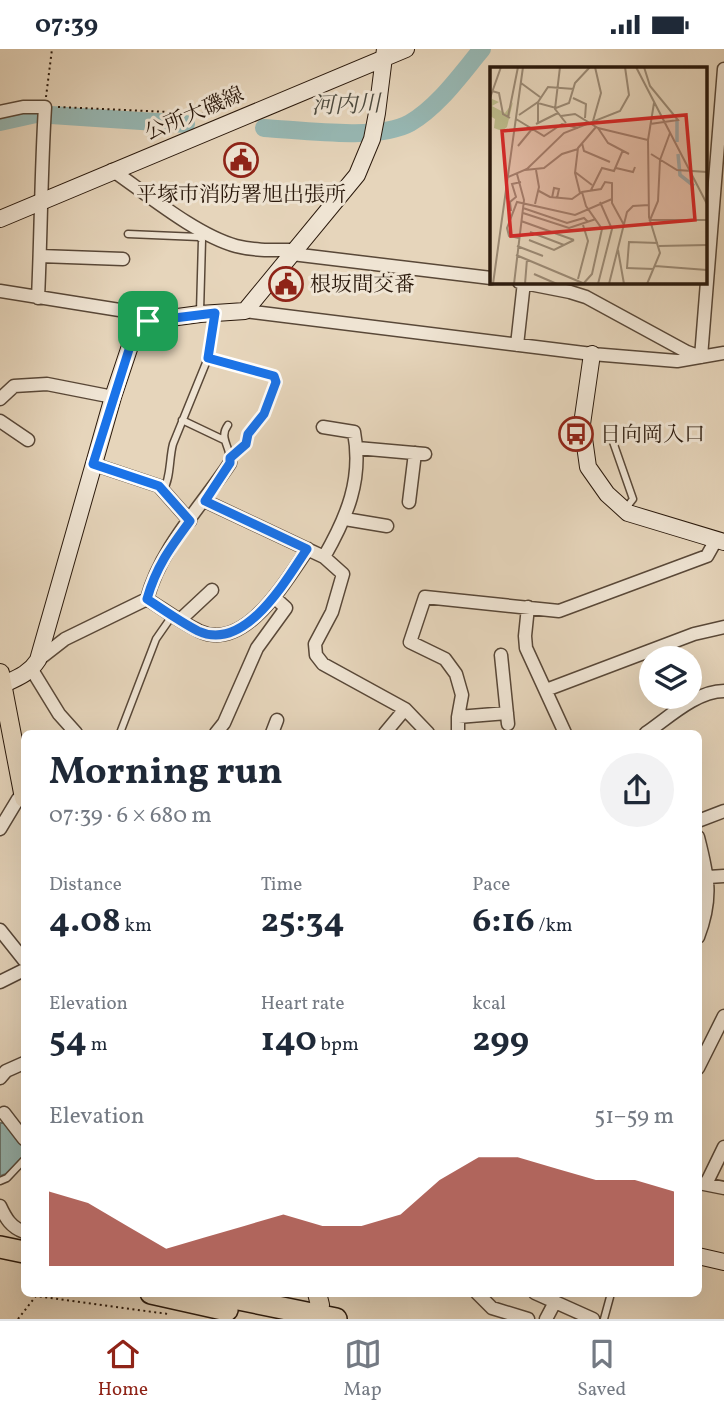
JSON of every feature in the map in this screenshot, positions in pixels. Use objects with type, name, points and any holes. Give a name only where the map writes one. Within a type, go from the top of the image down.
[{"type":"highway","points":[[0,1247],[21,1251]]},
{"type":"highway","points":[[0,1260],[21,1265]]},
{"type":"highway","points":[[170,1297],[274,1319]]},
{"type":"highway","points":[[266,1297],[324,1301]]},
{"type":"main road","points":[[1,681],[21,782]]},
{"type":"street","name":"公所大磯線","points":[[0,219],[384,54],[405,49]]},
{"type":"street","points":[[245,311],[356,175],[372,139],[384,54]]},
{"type":"street","points":[[701,357],[724,69]]},
{"type":"street","points":[[0,112],[23,107],[45,107],[40,183],[42,201],[38,298]]},
{"type":"street","points":[[112,170],[173,212],[209,234],[234,245],[490,278]]},
{"type":"street","points":[[40,256],[123,259]]},
{"type":"street","points":[[517,345],[524,283]]},
{"type":"street","points":[[529,283],[586,297],[701,357]]},
{"type":"street","points":[[0,291],[132,312],[148,321]]},
{"type":"street","points":[[73,730],[59,714],[35,665],[113,397],[132,340],[148,321],[245,311],[592,354],[677,361],[724,353]]},
{"type":"street","points":[[458,730],[462,695],[456,674],[445,659],[410,642],[425,597],[559,611],[708,556],[720,541],[628,513],[607,494],[588,467],[582,425],[592,354]]},
{"type":"street","points":[[0,399],[15,386],[47,384],[113,397]]},
{"type":"street","points":[[0,421],[28,440]]},
{"type":"street","points":[[323,427],[354,432],[357,448],[352,496],[345,519],[324,557]]},
{"type":"street","points":[[357,448],[420,453],[408,502]]},
{"type":"street","points":[[1,681],[35,665],[65,639],[147,599],[163,557],[205,501],[230,460]]},
{"type":"street","points":[[93,464],[159,486],[190,521]]},
{"type":"street","points":[[205,501],[324,557],[343,574],[332,612],[315,644],[316,655],[323,664],[405,709],[424,730]]},
{"type":"street","points":[[345,519],[387,526]]},
{"type":"street","points":[[147,599],[200,632],[218,636],[230,634],[246,624],[275,598],[307,549]]},
{"type":"street","points":[[177,618],[212,590]]},
{"type":"street","points":[[218,730],[257,648],[286,608],[275,598]]},
{"type":"street","points":[[528,607],[526,648],[564,730]]},
{"type":"street","points":[[546,690],[694,634],[724,627]]},
{"type":"street","points":[[458,717],[507,718],[501,655]]},
{"type":"street","points":[[655,730],[691,702],[717,691],[724,691]]},
{"type":"street","points":[[388,730],[405,709]]},
{"type":"street","points":[[273,730],[278,720]]},
{"type":"street","points":[[0,829],[21,798]]},
{"type":"street","points":[[702,819],[724,811]]},
{"type":"street","points":[[702,853],[708,877],[707,914],[702,927]]},
{"type":"street","points":[[708,877],[724,876]]},
{"type":"street","points":[[2,936],[21,957]]},
{"type":"street","points":[[0,982],[21,971]]},
{"type":"street","points":[[702,1060],[724,1016]]},
{"type":"street","points":[[0,1078],[6,1071],[21,1064]]},
{"type":"street","points":[[2,1112],[21,1135]]},
{"type":"street","points":[[724,1147],[702,1183],[724,1188]]},
{"type":"street","points":[[0,1206],[7,1221],[21,1231]]},
{"type":"street","points":[[702,1257],[724,1262]]},
{"type":"street","points":[[481,1297],[492,1308],[528,1319]]},
{"type":"street","points":[[544,1297],[593,1319]]},
{"type":"street","points":[[547,1319],[555,1302]]},
{"type":"lane","points":[[128,235],[199,237],[202,240],[208,314],[208,358],[173,444],[168,481],[163,491]]},
{"type":"lane","points":[[208,358],[274,376],[276,382],[264,414],[248,434],[246,444],[230,460],[224,440],[224,431],[228,425]]},
{"type":"lane","points":[[182,420],[224,440]]},
{"type":"lane","points":[[611,436],[633,499],[625,510]]},
{"type":"lane","points":[[121,730],[156,639],[177,618]]},
{"type":"lane","points":[[0,1181],[8,1178],[21,1163]]},
{"type":"lane","points":[[604,1319],[610,1297]]},
{"type":"path","points":[[52,49],[45,107],[225,114],[234,120]]},
{"type":"path","points":[[18,1319],[35,1297]]},
{"type":"path","points":[[43,1297],[167,1314]]},
{"type":"water","points":[[0,1123],[7,1123],[21,1139],[21,1159],[6,1174],[0,1176]]},
{"type":"building","name":"根坂間交番","points":[[285,279],[292,285],[288,290],[281,284]]},
{"type":"waterway","name":"河内川","points":[[264,128],[360,133],[379,132],[410,123],[431,108],[482,49]]},
{"type":"waterway","name":"河内川","points":[[0,122],[36,114],[186,124]]},
{"type":"place","name":"平塚市消防署旭出張所","points":[[241,160]]},
{"type":"place","name":"根坂間交番","points":[[286,284]]},
{"type":"place","name":"日向岡入口","points":[[576,434]]},
{"type":"route","points":[[215,313],[208,358],[274,376],[276,382],[264,414],[248,434],[246,444],[230,458],[230,463],[205,501],[307,549],[275,598],[246,624],[230,634],[218,636],[200,632],[147,599],[163,557],[190,521],[159,486],[93,464],[132,340],[148,321],[215,313]]}]
